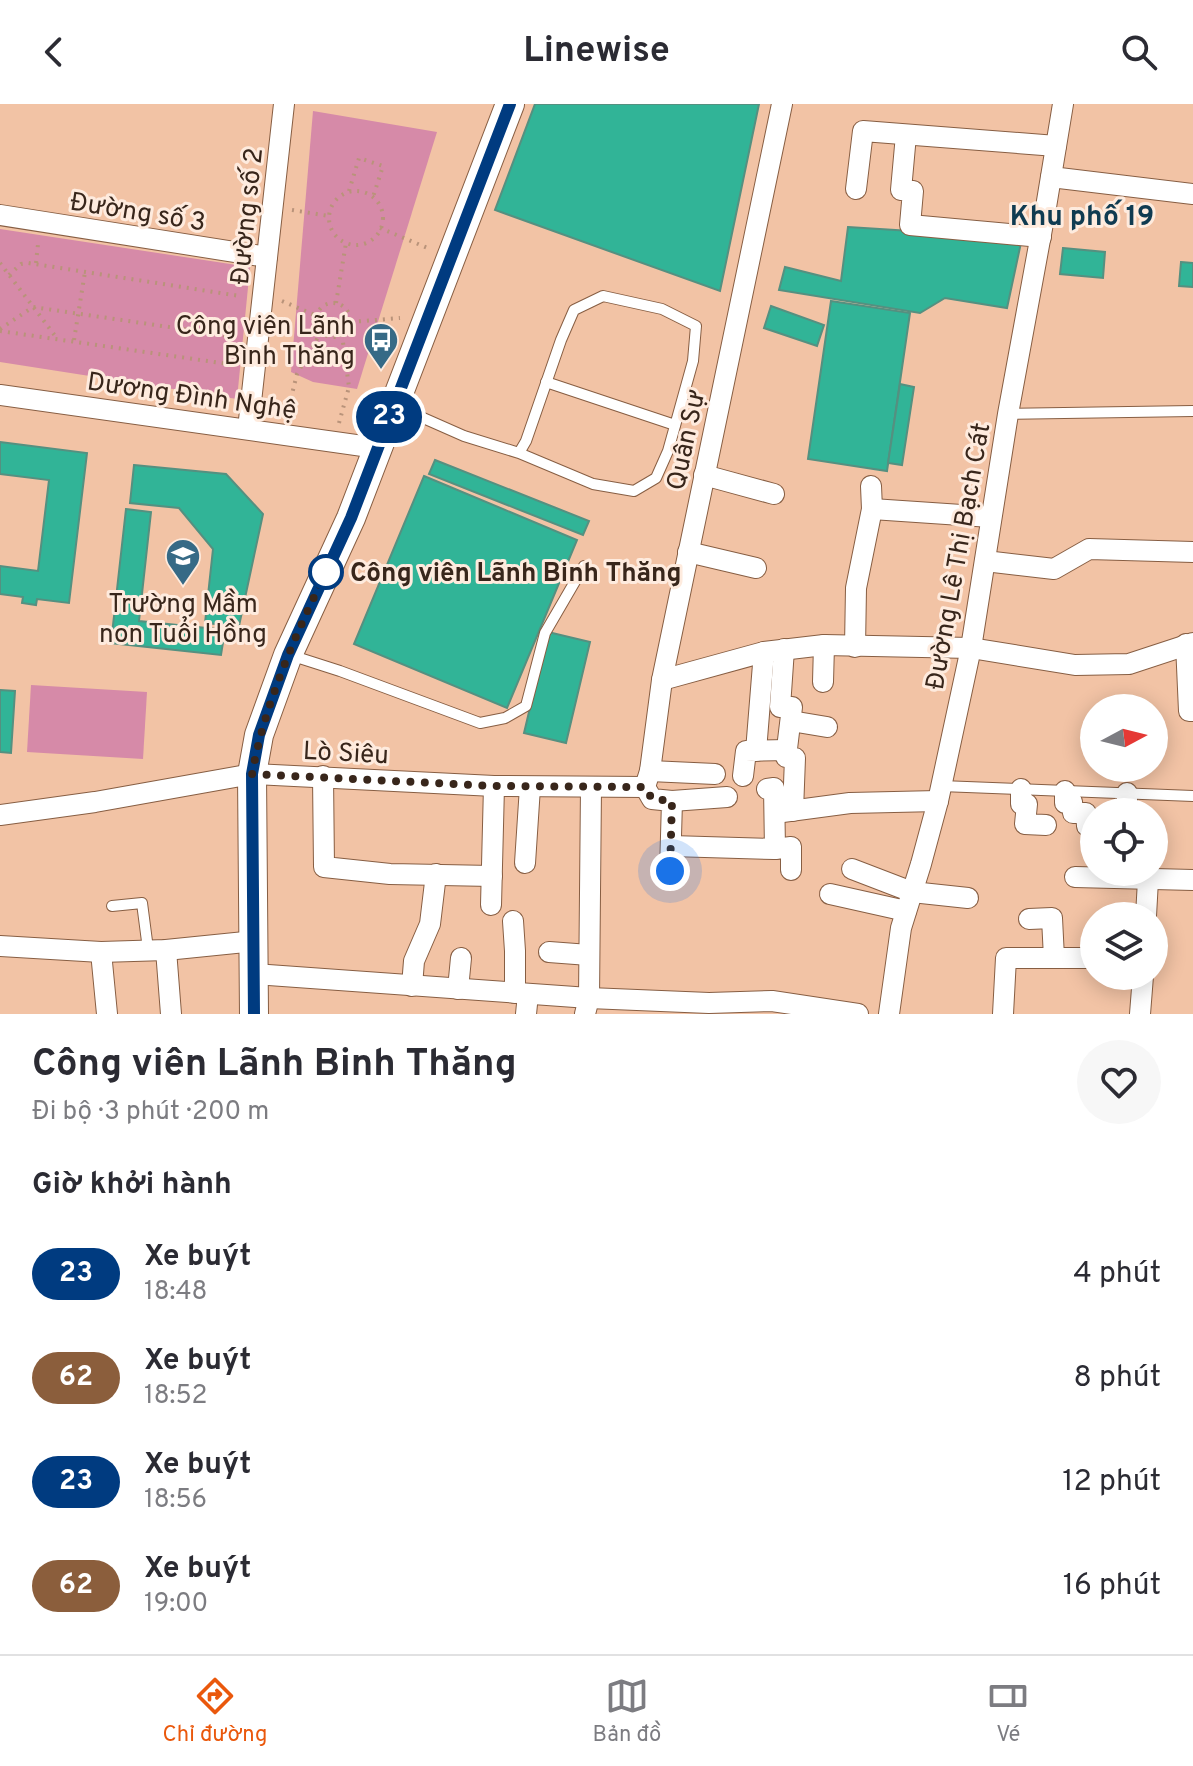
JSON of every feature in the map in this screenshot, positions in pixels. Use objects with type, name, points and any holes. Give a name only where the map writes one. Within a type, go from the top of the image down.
[{"type":"main road","points":[[254,1014],[252,774],[259,735],[288,655],[351,518],[510,104]]},
{"type":"street","name":"Đường số 2","points":[[248,429],[284,104]]},
{"type":"street","name":"Quân Sự","points":[[648,779],[662,680],[782,104]]},
{"type":"street","name":"Đường Lê Thị Bạch Cát","points":[[889,1014],[901,928],[939,793],[971,648],[1008,414],[1063,104]]},
{"type":"street","points":[[856,189],[863,131],[1056,146]]},
{"type":"street","points":[[906,135],[901,190],[913,191],[910,225],[1041,237]]},
{"type":"street","points":[[1051,177],[1193,194]]},
{"type":"street","name":"Đường số 3","points":[[0,215],[267,257]]},
{"type":"street","name":"Dương Đình Nghệ","points":[[0,395],[377,448]]},
{"type":"street","points":[[704,475],[774,494]]},
{"type":"street","points":[[855,647],[856,588],[872,509],[871,486]]},
{"type":"street","points":[[872,509],[991,517]]},
{"type":"street","points":[[985,561],[1054,569],[1089,549],[1193,552]]},
{"type":"street","points":[[688,552],[756,568]]},
{"type":"street","points":[[662,680],[774,651],[824,645],[971,648],[1089,665],[1129,664],[1190,644],[1189,711],[1193,711]]},
{"type":"street","points":[[823,682],[824,645]]},
{"type":"street","points":[[774,651],[780,707],[792,707],[786,757],[795,758],[775,849]]},
{"type":"street","points":[[756,751],[774,651]]},
{"type":"street","points":[[791,721],[827,727]]},
{"type":"street","points":[[743,776],[746,751],[787,750]]},
{"type":"street","name":"Lò Siêu","points":[[0,815],[95,802],[252,774],[530,787],[591,787],[715,774]]},
{"type":"street","points":[[323,776],[324,867],[390,874],[492,876]]},
{"type":"street","points":[[648,779],[652,799],[672,801],[727,797]]},
{"type":"street","points":[[491,905],[494,786]]},
{"type":"street","points":[[525,863],[530,787]]},
{"type":"street","points":[[587,1006],[591,787]]},
{"type":"street","points":[[767,789],[774,788],[784,812]]},
{"type":"street","points":[[1021,789],[1021,804],[1027,804],[1025,824],[1046,825]]},
{"type":"street","points":[[1065,791],[1065,803],[1072,802],[1073,813],[1080,813]]},
{"type":"street","points":[[784,812],[939,793]]},
{"type":"street","points":[[670,871],[672,801]]},
{"type":"street","points":[[671,846],[791,847],[791,870]]},
{"type":"street","points":[[852,869],[909,902]]},
{"type":"street","points":[[412,986],[414,961],[430,924],[436,874]]},
{"type":"street","points":[[1075,877],[1080,877]]},
{"type":"street","points":[[1168,880],[1193,880]]},
{"type":"street","points":[[830,894],[909,902],[968,898]]},
{"type":"street","points":[[1029,919],[1052,918],[1054,958]]},
{"type":"street","points":[[513,921],[523,1000]]},
{"type":"street","points":[[0,946],[101,952],[255,941]]},
{"type":"street","points":[[157,949],[171,1014]]},
{"type":"street","points":[[101,952],[107,1014]]},
{"type":"street","points":[[549,952],[589,955]]},
{"type":"street","points":[[458,989],[461,958]]},
{"type":"street","points":[[1003,1014],[1006,958],[1080,958]]},
{"type":"street","points":[[254,974],[458,989],[523,1000],[587,1006],[767,1008],[858,1014]]},
{"type":"street","points":[[1140,1014],[1142,990]]},
{"type":"lane","points":[[393,405],[464,436],[519,453],[593,484],[634,491],[656,478],[668,451],[693,361],[696,326],[662,309],[603,296],[574,310],[519,453]]},
{"type":"lane","points":[[546,382],[675,425]]},
{"type":"lane","points":[[1008,414],[1193,411]]},
{"type":"lane","points":[[288,655],[480,723],[505,718],[526,706],[545,633],[584,566]]},
{"type":"lane","points":[[939,793],[1021,789],[1065,791],[1101,798]]},
{"type":"lane","points":[[1168,799],[1193,796]]},
{"type":"lane","points":[[112,906],[142,903],[157,949]]},
{"type":"path","points":[[349,191],[359,158],[383,166],[373,197]]},
{"type":"path","points":[[349,191],[361,191],[373,197],[383,215],[373,239],[364,244],[346,243],[338,238],[332,231],[329,216],[337,198],[349,191]]},
{"type":"path","points":[[273,207],[329,216]]},
{"type":"path","points":[[380,228],[452,258]]},
{"type":"path","points":[[336,303],[346,243]]},
{"type":"path","points":[[0,263],[58,339]]},
{"type":"path","points":[[9,275],[21,264],[28,263],[263,298],[297,306],[317,316]]},
{"type":"path","points":[[74,341],[85,272]]},
{"type":"path","points":[[336,303],[348,311],[351,322],[342,335],[331,337],[321,332],[316,322],[323,307],[336,303]]},
{"type":"path","points":[[0,330],[33,307],[258,341]]},
{"type":"path","points":[[351,322],[428,317]]},
{"type":"path","points":[[0,330],[255,367]]},
{"type":"path","points":[[281,434],[297,374],[321,332]]},
{"type":"path","points":[[334,441],[349,387],[342,335]]},
{"type":"shaded area","points":[[313,111],[437,132],[357,389],[313,382],[291,372]]},
{"type":"shaded area","points":[[0,229],[250,267],[237,399],[0,362]]},
{"type":"shaded area","points":[[31,685],[147,692],[143,759],[27,752]]},
{"type":"building","points":[[535,104],[759,104],[720,291],[495,210]]},
{"type":"building","points":[[848,227],[1022,238],[1007,308],[945,298],[920,313],[779,290],[785,267],[841,281]]},
{"type":"building","points":[[1063,248],[1105,252],[1103,278],[1060,274]]},
{"type":"building","points":[[1181,262],[1193,263],[1193,287],[1179,286]]},
{"type":"building","points":[[831,301],[910,313],[887,471],[808,459]]},
{"type":"building","points":[[771,306],[824,325],[817,346],[764,328]]},
{"type":"building","points":[[900,384],[914,387],[902,465],[888,463]]},
{"type":"building","points":[[0,442],[87,453],[69,603],[37,599],[36,605],[22,603],[23,597],[0,594],[0,566],[38,571],[49,480],[0,474]]},
{"type":"building","points":[[435,460],[589,521],[583,535],[429,474]]},
{"type":"building","points":[[134,465],[226,474],[263,514],[239,626],[205,623],[213,549],[179,508],[130,503]]},
{"type":"building","points":[[424,476],[577,540],[507,708],[354,644]]},
{"type":"building","points":[[126,509],[151,512],[139,621],[225,630],[221,655],[111,643]]},
{"type":"building","points":[[548,632],[590,642],[566,743],[524,733]]},
{"type":"building","points":[[0,690],[15,691],[11,753],[0,752]]},
{"type":"bus line","name":"23","points":[[254,1014],[252,774],[259,735],[288,655],[351,518],[510,104]]},
{"type":"place","name":"Công viên Lãnh Bình Thăng","points":[[381,371]]},
{"type":"place","name":"Công viên Lãnh Binh Thăng","points":[[326,572]]},
{"type":"place","name":"Trường Mầm non Tuổi Hồng","points":[[183,587]]},
{"type":"district","name":"Khu phố 19","points":[[1082,215]]},
{"type":"route","points":[[326,572],[288,655],[259,735],[252,774],[494,786],[645,787],[652,799],[672,801],[670,871]]}]
